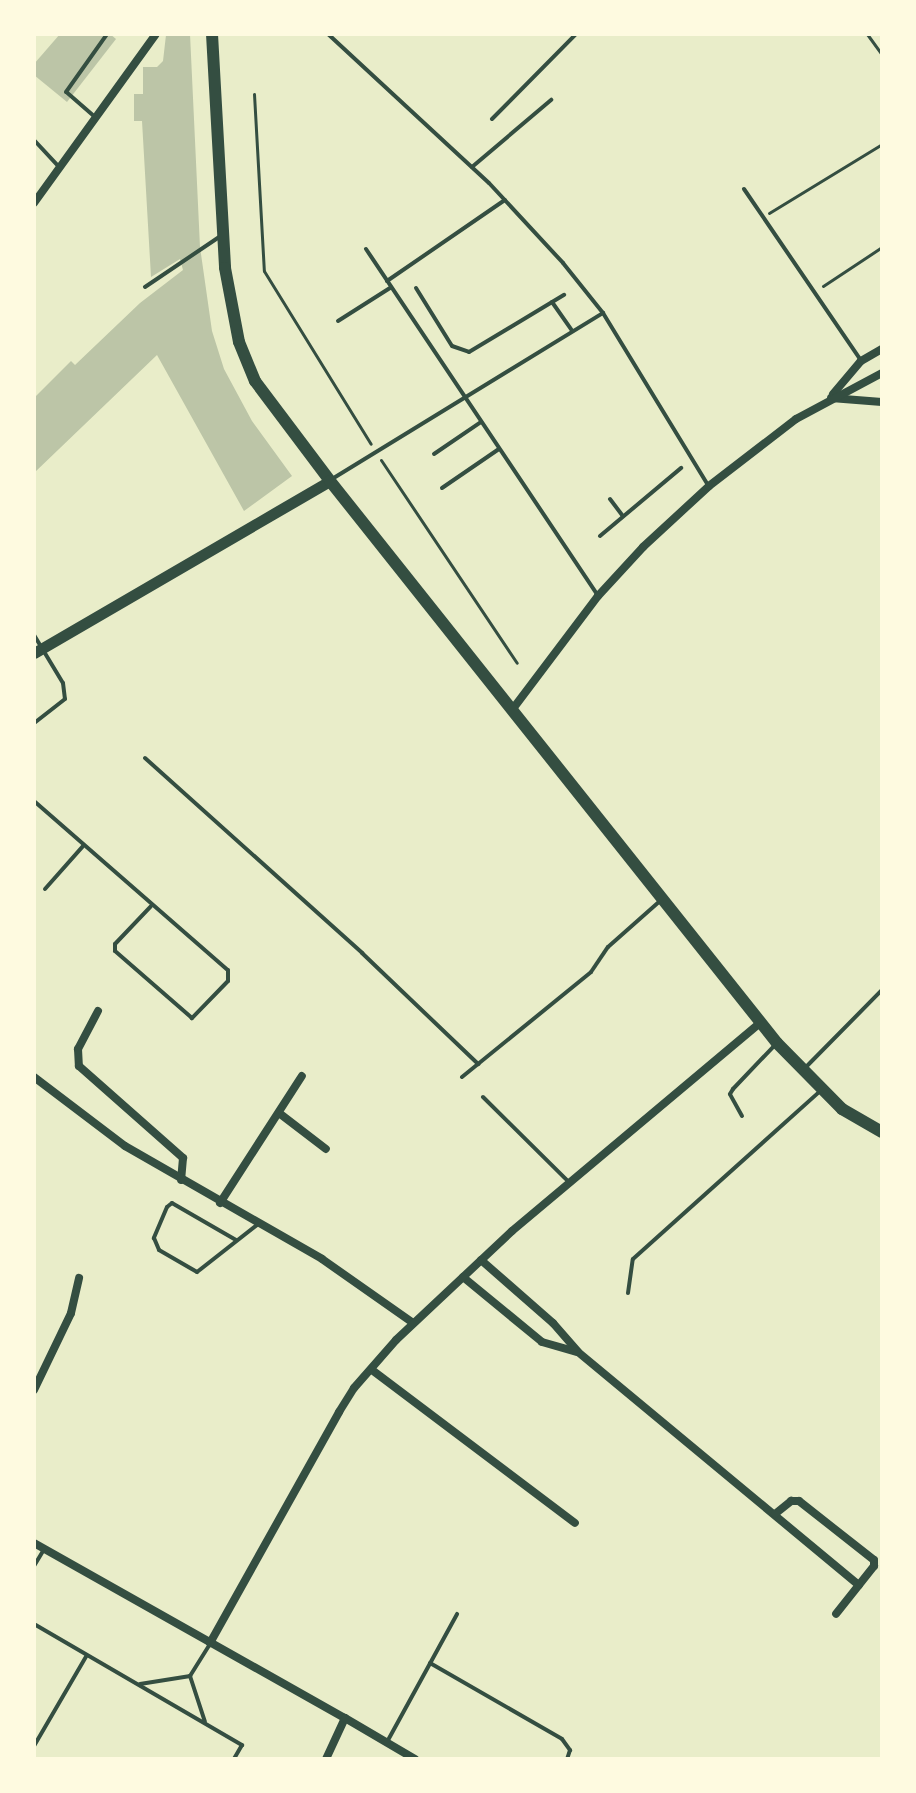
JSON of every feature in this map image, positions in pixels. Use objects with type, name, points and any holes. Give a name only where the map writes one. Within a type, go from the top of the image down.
[{"type":"main road","points":[[212,34],[223,235],[230,302],[239,342],[255,381],[330,481],[777,1043],[820,1091],[842,1109],[882,1132]]},
{"type":"street","points":[[34,203],[156,34]]},
{"type":"street","points":[[830,398],[861,361],[882,349]]},
{"type":"street","points":[[512,710],[598,596],[643,547],[709,486],[773,435],[830,398],[882,373]]},
{"type":"street","points":[[830,398],[882,402]]},
{"type":"street","points":[[39,650],[208,555],[330,481]]},
{"type":"street","points":[[98,1011],[78,1049],[79,1066],[183,1158],[181,1180]]},
{"type":"street","points":[[210,1643],[354,1388],[413,1323],[481,1260],[761,1022]]},
{"type":"street","points":[[220,1203],[302,1076]]},
{"type":"street","points":[[34,1077],[125,1146],[257,1225],[322,1259],[413,1323]]},
{"type":"street","points":[[279,1113],[326,1149]]},
{"type":"street","points":[[481,1260],[553,1323],[578,1352],[859,1585]]},
{"type":"street","points":[[463,1277],[542,1342],[578,1352]]},
{"type":"street","points":[[34,1390],[71,1313],[79,1278]]},
{"type":"street","points":[[34,1368],[43,1373]]},
{"type":"street","points":[[372,1370],[575,1523]]},
{"type":"street","points":[[775,1514],[791,1501],[799,1501],[874,1560],[874,1566],[836,1614]]},
{"type":"street","points":[[34,1543],[415,1759]]},
{"type":"street","points":[[326,1759],[345,1718]]},
{"type":"lane","points":[[96,117],[66,92],[107,34]]},
{"type":"lane","points":[[328,34],[505,200],[603,313],[709,486]]},
{"type":"lane","points":[[492,119],[576,34]]},
{"type":"lane","points":[[472,167],[551,100]]},
{"type":"lane","points":[[34,140],[59,167]]},
{"type":"lane","points":[[744,189],[861,361]]},
{"type":"lane","points":[[387,281],[505,200]]},
{"type":"lane","points":[[145,287],[223,235]]},
{"type":"lane","points":[[366,249],[598,596]]},
{"type":"lane","points":[[338,321],[391,288]]},
{"type":"lane","points":[[416,288],[452,346],[469,352],[564,295]]},
{"type":"lane","points":[[552,302],[572,331]]},
{"type":"lane","points":[[330,481],[603,313]]},
{"type":"lane","points":[[434,454],[481,422]]},
{"type":"lane","points":[[442,488],[499,449]]},
{"type":"lane","points":[[600,536],[681,468]]},
{"type":"lane","points":[[610,499],[623,517]]},
{"type":"lane","points":[[34,635],[39,650],[63,683],[65,699],[34,723]]},
{"type":"lane","points":[[145,758],[362,953],[478,1064]]},
{"type":"lane","points":[[34,801],[230,976],[192,1018],[115,951],[115,944],[151,906]]},
{"type":"lane","points":[[45,889],[84,845]]},
{"type":"lane","points":[[462,1077],[591,972],[608,947],[662,899]]},
{"type":"lane","points":[[801,1071],[882,990]]},
{"type":"lane","points":[[742,1116],[732,1100],[733,1089],[777,1043]]},
{"type":"lane","points":[[628,1293],[633,1259],[820,1091]]},
{"type":"lane","points":[[483,1097],[570,1183]]},
{"type":"lane","points":[[236,1240],[172,1203],[167,1207],[154,1238],[159,1250],[197,1272],[257,1225]]},
{"type":"lane","points":[[34,1566],[44,1549]]},
{"type":"lane","points":[[386,1743],[457,1614]]},
{"type":"lane","points":[[34,1624],[242,1745],[234,1759]]},
{"type":"lane","points":[[138,1685],[190,1676],[210,1643]]},
{"type":"lane","points":[[34,1746],[87,1655]]},
{"type":"lane","points":[[430,1663],[562,1739],[570,1750],[567,1759]]},
{"type":"lane","points":[[190,1676],[206,1724]]},
{"type":"path","points":[[867,34],[881,53]]},
{"type":"path","points":[[254,94],[264,271],[376,452],[517,663]]},
{"type":"path","points":[[762,217],[882,144]]},
{"type":"path","points":[[813,292],[882,247]]},
{"type":"building","points":[[60,34],[110,34],[116,39],[67,102],[34,75],[34,64]]},
{"type":"building","points":[[190,34],[200,247],[212,331],[224,369],[252,421],[292,476],[244,511],[157,355],[34,473],[34,398],[71,361],[75,365],[140,303],[183,270],[180,259],[151,277],[142,121],[134,121],[134,94],[143,94],[143,67],[157,67],[163,61],[166,35]]}]
